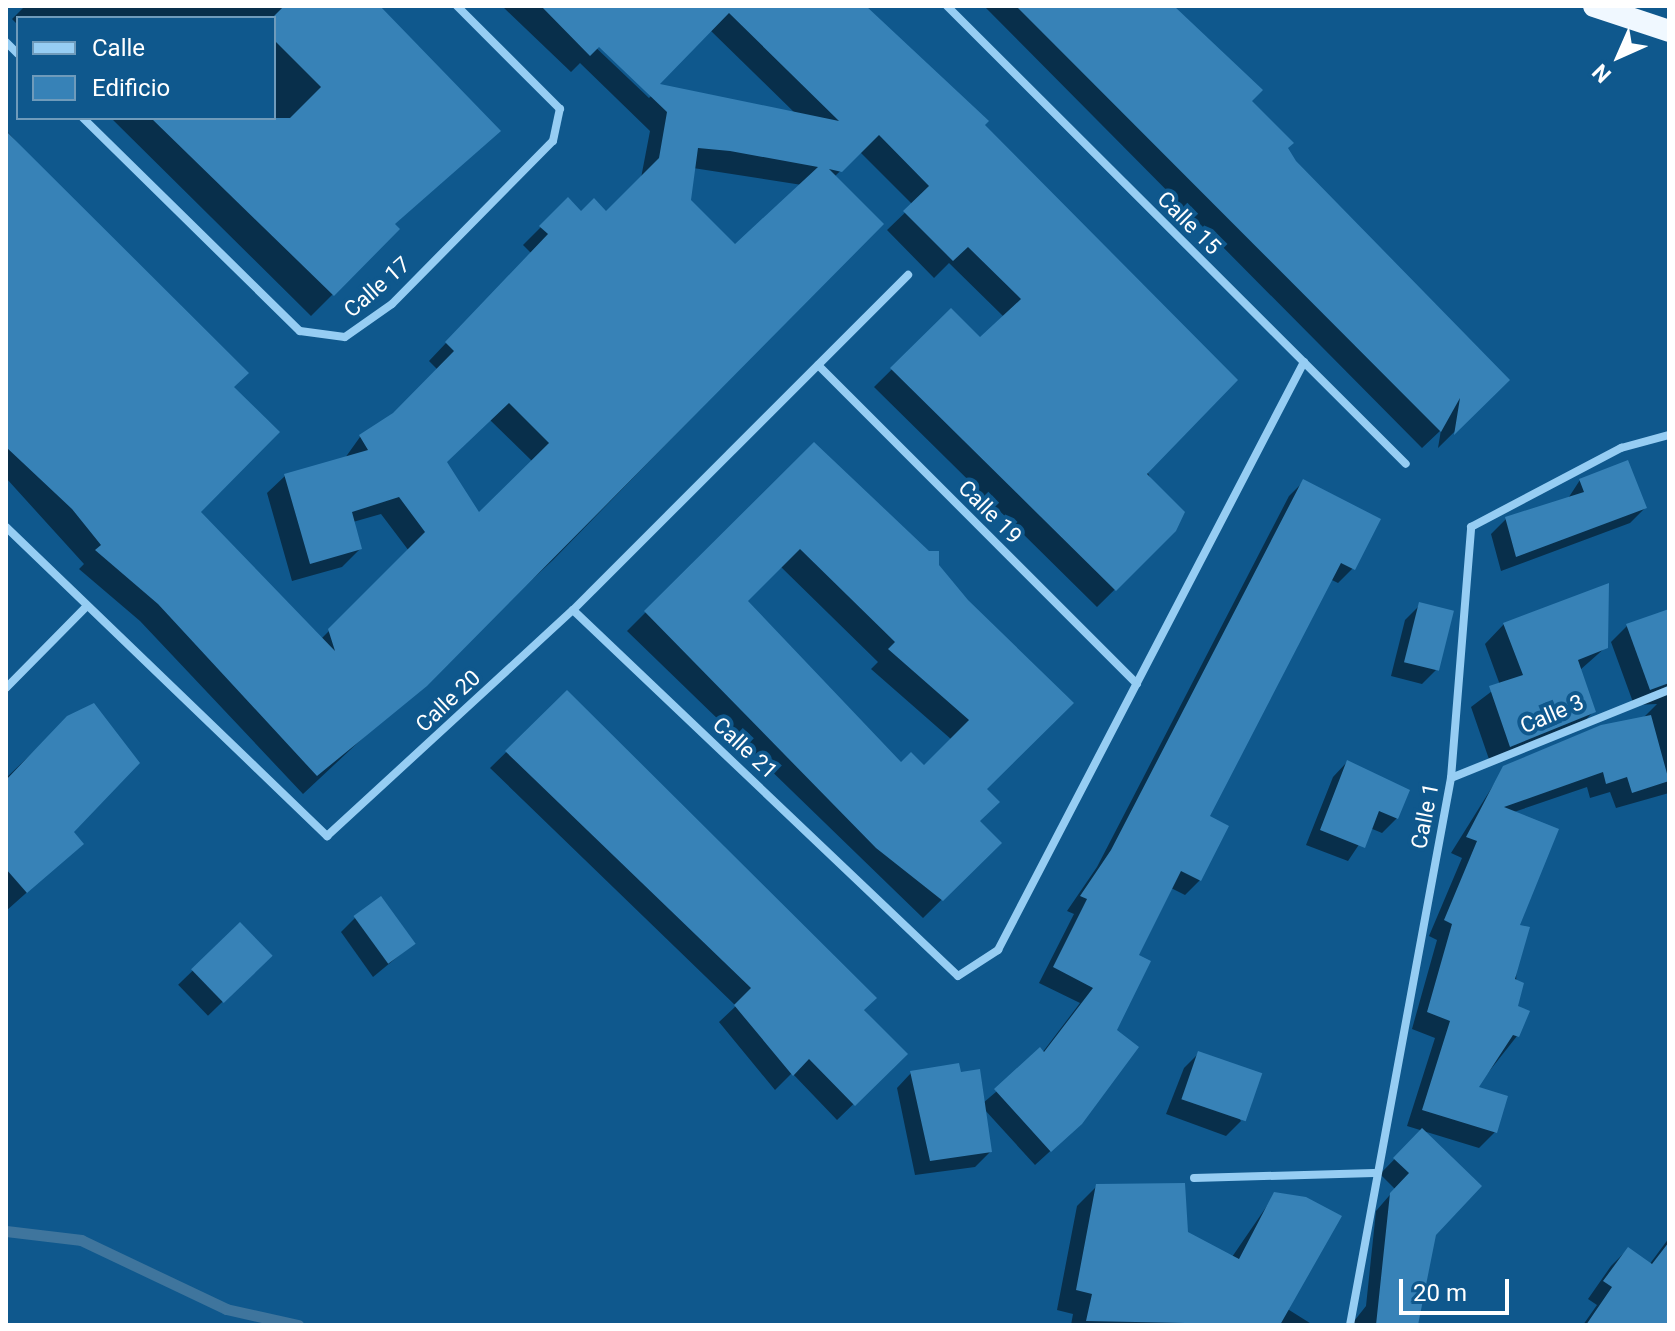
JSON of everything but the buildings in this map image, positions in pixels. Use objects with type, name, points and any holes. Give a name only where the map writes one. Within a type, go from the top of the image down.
[{"type":"highway","points":[[1594,6],[1669,31]]},
{"type":"street","name":"Calle 17","points":[[85,120],[300,331],[345,337],[392,304],[553,141],[560,109],[457,6]]},
{"type":"street","name":"Calle 15","points":[[947,6],[1406,464]]},
{"type":"street","name":"Calle 20","points":[[6,527],[327,836],[573,610],[908,275]]},
{"type":"street","points":[[1137,684],[1304,362]]},
{"type":"street","name":"Calle 19","points":[[818,365],[1137,684]]},
{"type":"street","name":"Calle 1","points":[[1350,1325],[1374,1173],[1451,778],[1471,527],[1621,448],[1669,435]]},
{"type":"street","points":[[6,688],[86,607]]},
{"type":"street","name":"Calle 21","points":[[573,610],[958,976],[998,950],[1137,684]]},
{"type":"street","name":"Calle 3","points":[[1451,778],[1669,690]]},
{"type":"street","points":[[1194,1178],[1374,1173]]},
{"type":"waterway","points":[[6,1231],[81,1240],[226,1309],[298,1325]]}]
